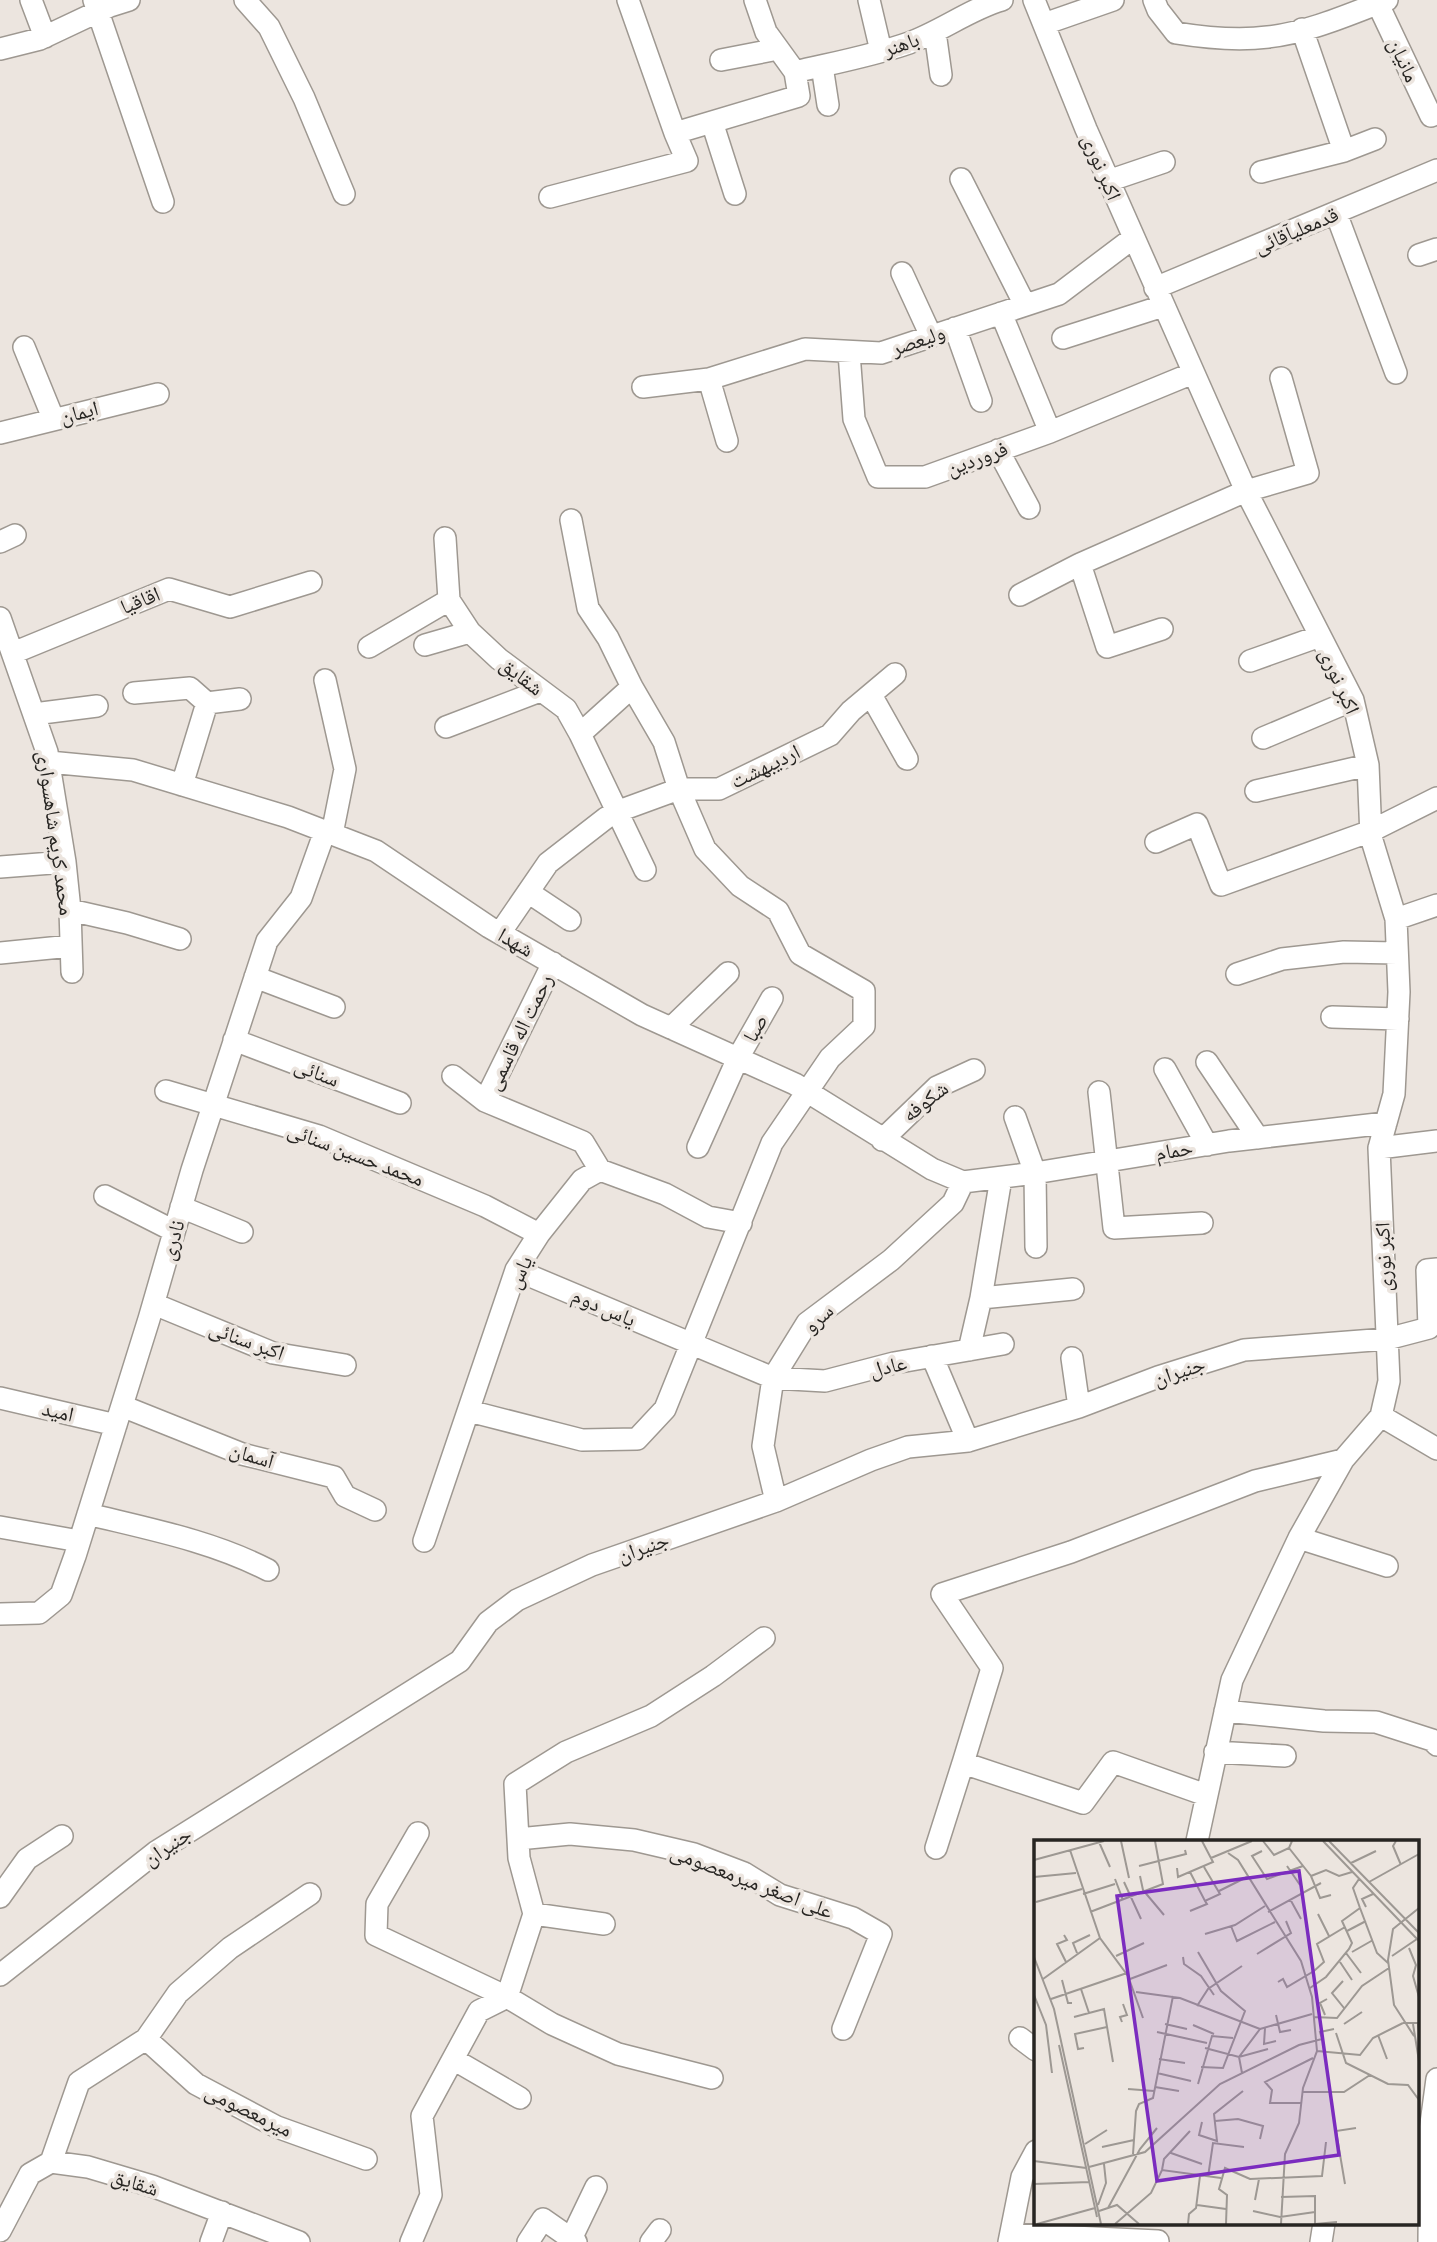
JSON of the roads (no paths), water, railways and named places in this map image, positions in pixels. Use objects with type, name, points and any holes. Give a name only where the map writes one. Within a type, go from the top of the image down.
[{"type":"street","points":[[31,0],[45,37]]},
{"type":"street","points":[[0,49],[45,37],[97,5],[129,0]]},
{"type":"street","points":[[245,0],[270,27],[304,98],[344,194]]},
{"type":"street","points":[[550,197],[687,162],[628,0]]},
{"type":"street","points":[[675,133],[799,96],[795,72],[766,32],[755,0]]},
{"type":"street","points":[[869,0],[881,51]]},
{"type":"street","name":"باهنر","points":[[795,72],[910,43],[986,5],[1002,0]]},
{"type":"street","name":"اکبر نوری","points":[[1034,0],[1108,181],[1246,491],[1353,700],[1368,765],[1371,831],[1396,919],[1398,1019],[1394,1094],[1379,1148],[1389,1381],[1381,1416],[1343,1461],[1299,1538],[1232,1680],[1197,1840]]},
{"type":"street","points":[[1044,24],[1113,0]]},
{"type":"street","points":[[1154,0],[1158,10],[1176,33],[1217,39],[1270,37],[1302,29],[1380,1]]},
{"type":"street","name":"مانیان","points":[[1380,1],[1430,116]]},
{"type":"street","points":[[97,5],[163,202]]},
{"type":"street","points":[[1302,29],[1343,150]]},
{"type":"street","points":[[935,32],[941,75]]},
{"type":"street","points":[[721,60],[778,49]]},
{"type":"street","points":[[822,66],[828,105]]},
{"type":"street","points":[[712,122],[735,194]]},
{"type":"street","points":[[1261,172],[1375,139]]},
{"type":"street","points":[[1108,181],[1164,162]]},
{"type":"street","name":"قدمعلیآقائی","points":[[1063,338],[1159,297],[1336,213],[1437,170]]},
{"type":"street","points":[[961,179],[1025,306]]},
{"type":"street","points":[[1336,213],[1396,373]]},
{"type":"street","name":"ولیعصر","points":[[643,387],[709,379],[805,349],[881,353],[1059,294],[1133,238]]},
{"type":"street","points":[[902,273],[931,336]]},
{"type":"street","points":[[1001,313],[1050,432]]},
{"type":"street","points":[[955,328],[981,401]]},
{"type":"street","points":[[24,347],[53,418]]},
{"type":"street","name":"فروردین","points":[[849,353],[854,419],[878,478],[925,477],[1050,432],[1194,373]]},
{"type":"street","points":[[1020,595],[1080,564],[1246,491],[1308,473],[1281,378]]},
{"type":"street","points":[[709,379],[727,441]]},
{"type":"street","name":"ایمان","points":[[0,433],[158,394]]},
{"type":"street","points":[[998,450],[1029,508]]},
{"type":"street","points":[[469,1411],[582,1440],[637,1439],[665,1409],[772,1143],[830,1058],[864,1026],[864,991],[800,954],[778,912],[740,886],[705,849],[679,789],[664,742],[608,638],[588,608],[571,520]]},
{"type":"street","name":"شقایق","points":[[445,538],[449,600],[470,632],[499,659],[566,709],[645,870]]},
{"type":"street","points":[[1080,564],[1107,648],[1162,629]]},
{"type":"street","name":"اقاقیا","points":[[13,653],[169,589],[230,607],[311,582]]},
{"type":"street","points":[[369,647],[449,600]]},
{"type":"street","name":"محمد کریم شاهسواری","points":[[0,618],[49,762],[65,862],[72,972]]},
{"type":"street","points":[[425,645],[470,632]]},
{"type":"street","points":[[1250,661],[1320,636]]},
{"type":"street","name":"اردیبهشت","points":[[500,933],[548,863],[616,812],[679,789],[719,789],[830,735],[851,711],[895,674]]},
{"type":"street","name":"نادری","points":[[0,1614],[39,1612],[61,1595],[119,1415],[181,1206],[267,940],[301,898],[329,833],[345,769],[325,680]]},
{"type":"street","points":[[580,734],[632,687]]},
{"type":"street","points":[[134,693],[190,688],[207,703],[240,699]]},
{"type":"street","points":[[446,727],[540,691]]},
{"type":"street","points":[[871,695],[907,759]]},
{"type":"street","points":[[1264,738],[1353,700]]},
{"type":"street","points":[[182,785],[207,703]]},
{"type":"street","points":[[34,714],[97,706]]},
{"type":"street","name":"شهدا","points":[[49,762],[134,771],[288,817],[376,851],[500,933],[642,1015],[795,1084],[882,1140],[932,1169],[963,1182]]},
{"type":"street","points":[[1256,791],[1368,765]]},
{"type":"street","points":[[1156,842],[1197,824],[1221,885],[1371,831],[1437,798]]},
{"type":"street","points":[[0,867],[65,862]]},
{"type":"street","points":[[528,892],[570,920]]},
{"type":"street","points":[[1396,919],[1437,905]]},
{"type":"street","points":[[69,910],[180,939]]},
{"type":"street","points":[[0,953],[71,946]]},
{"type":"street","points":[[1237,974],[1282,958],[1344,952],[1397,954]]},
{"type":"street","name":"رحمت اله قاسمی","points":[[485,1101],[553,963]]},
{"type":"street","points":[[671,1028],[728,973]]},
{"type":"street","points":[[255,977],[334,1007]]},
{"type":"street","name":"صبا","points":[[698,1147],[738,1058],[772,998]]},
{"type":"street","points":[[1332,1017],[1398,1019]]},
{"type":"street","name":"سنائی","points":[[234,1040],[400,1103]]},
{"type":"street","points":[[1207,1062],[1258,1138]]},
{"type":"street","points":[[1165,1069],[1207,1145]]},
{"type":"street","name":"شکوفه","points":[[882,1140],[937,1087],[974,1070]]},
{"type":"street","points":[[453,1076],[485,1101],[583,1142],[600,1170],[665,1194],[708,1217],[741,1223]]},
{"type":"street","name":"محمد حسین سنائی","points":[[166,1091],[319,1136],[485,1206],[539,1234]]},
{"type":"street","points":[[1099,1092],[1114,1228],[1202,1223]]},
{"type":"street","points":[[1015,1117],[1035,1173],[1036,1247]]},
{"type":"street","name":"حمام","points":[[963,1182],[1207,1145],[1386,1123]]},
{"type":"street","points":[[1379,1148],[1437,1141]]},
{"type":"street","name":"یاس","points":[[424,1541],[516,1270],[539,1234],[582,1180],[600,1170]]},
{"type":"street","points":[[969,1350],[981,1298],[1001,1178]]},
{"type":"street","name":"سرو","points":[[776,1501],[763,1446],[773,1378],[807,1323],[891,1260],[953,1203],[963,1182]]},
{"type":"street","points":[[105,1196],[174,1231]]},
{"type":"street","points":[[181,1206],[242,1232]]},
{"type":"street","name":"جنیران","points":[[0,1975],[156,1852],[460,1661],[488,1622],[517,1600],[592,1565],[776,1501],[908,1447],[968,1441],[1079,1407],[1158,1377],[1244,1350],[1387,1339],[1429,1328],[1427,1270],[1437,1269]]},
{"type":"street","name":"یاس دوم","points":[[516,1270],[773,1378]]},
{"type":"street","points":[[981,1298],[1073,1289]]},
{"type":"street","name":"اکبر سنائی","points":[[153,1304],[272,1353],[345,1365]]},
{"type":"street","name":"عادل","points":[[773,1378],[824,1381],[894,1363],[1003,1344]]},
{"type":"street","points":[[932,1356],[968,1441]]},
{"type":"street","points":[[1072,1358],[1079,1407]]},
{"type":"street","name":"امید","points":[[0,1398],[119,1415]]},
{"type":"street","name":"آسمان","points":[[119,1415],[242,1454],[334,1478],[345,1496],[375,1510]]},
{"type":"street","points":[[1381,1416],[1437,1449]]},
{"type":"street","points":[[936,1847],[992,1668],[942,1594],[1071,1552],[1255,1481],[1343,1461]]},
{"type":"street","points":[[88,1514],[176,1535],[244,1558],[268,1570]]},
{"type":"street","points":[[0,1527],[79,1542]]},
{"type":"street","points":[[1299,1538],[1387,1566]]},
{"type":"street","points":[[411,2242],[431,2195],[422,2116],[479,2011],[507,1997],[534,1914],[519,1858],[515,1784],[566,1752],[651,1716],[713,1676],[764,1638]]},
{"type":"street","points":[[1225,1711],[1324,1721],[1376,1722],[1432,1740],[1437,1745]]},
{"type":"street","points":[[1215,1752],[1285,1756]]},
{"type":"street","points":[[963,1763],[1083,1803],[1113,1762],[1206,1795]]},
{"type":"street","points":[[418,1833],[377,1904],[376,1936],[507,1997],[552,2024],[618,2054],[712,2078]]},
{"type":"street","name":"علی اصغر میرمعصومی","points":[[518,1839],[570,1834],[634,1840],[694,1854],[744,1873],[780,1895],[853,1918],[881,1934],[843,2029]]},
{"type":"street","points":[[0,1897],[27,1859],[62,1836]]},
{"type":"street","points":[[0,2231],[30,2174],[51,2162],[79,2082],[146,2039],[178,1993],[230,1948],[310,1894]]},
{"type":"street","points":[[534,1914],[604,1924]]},
{"type":"street","name":"میرمعصومی","points":[[146,2039],[196,2084],[278,2127],[366,2159]]},
{"type":"street","points":[[453,2059],[520,2098]]},
{"type":"street","points":[[1429,2242],[1430,2131],[1437,2079]]},
{"type":"street","points":[[1034,2159],[1010,2238],[1158,2241]]},
{"type":"street","name":"شقایق","points":[[51,2162],[88,2167],[127,2179],[299,2242]]},
{"type":"street","points":[[528,2242],[543,2219],[573,2240],[596,2187]]},
{"type":"street","points":[[211,2242],[222,2212]]},
{"type":"street","points":[[1321,2242],[1324,2224]]}]
